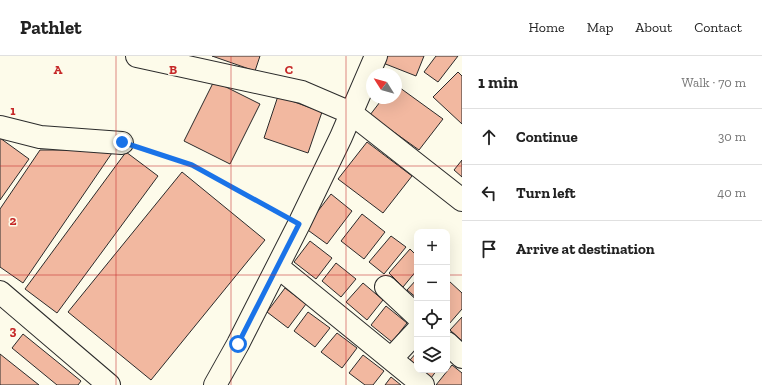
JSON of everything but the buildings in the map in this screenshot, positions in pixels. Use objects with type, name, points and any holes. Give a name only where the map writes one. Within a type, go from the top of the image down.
[{"type":"main road","points":[[137,56],[302,92],[351,113],[462,200]]},
{"type":"main road","points":[[215,385],[299,224],[341,137],[374,57]]},
{"type":"main road","points":[[0,127],[40,138],[122,142]]},
{"type":"main road","points":[[278,266],[423,385]]},
{"type":"main road","points":[[386,287],[414,313]]},
{"type":"main road","points":[[0,292],[109,385]]},
{"type":"main road","points":[[391,359],[414,334]]},
{"type":"main road","points":[[450,346],[462,357]]},
{"type":"path","points":[[122,142],[192,165],[299,224]]},
{"type":"route","points":[[122,142],[192,165],[299,224],[238,344]]}]
